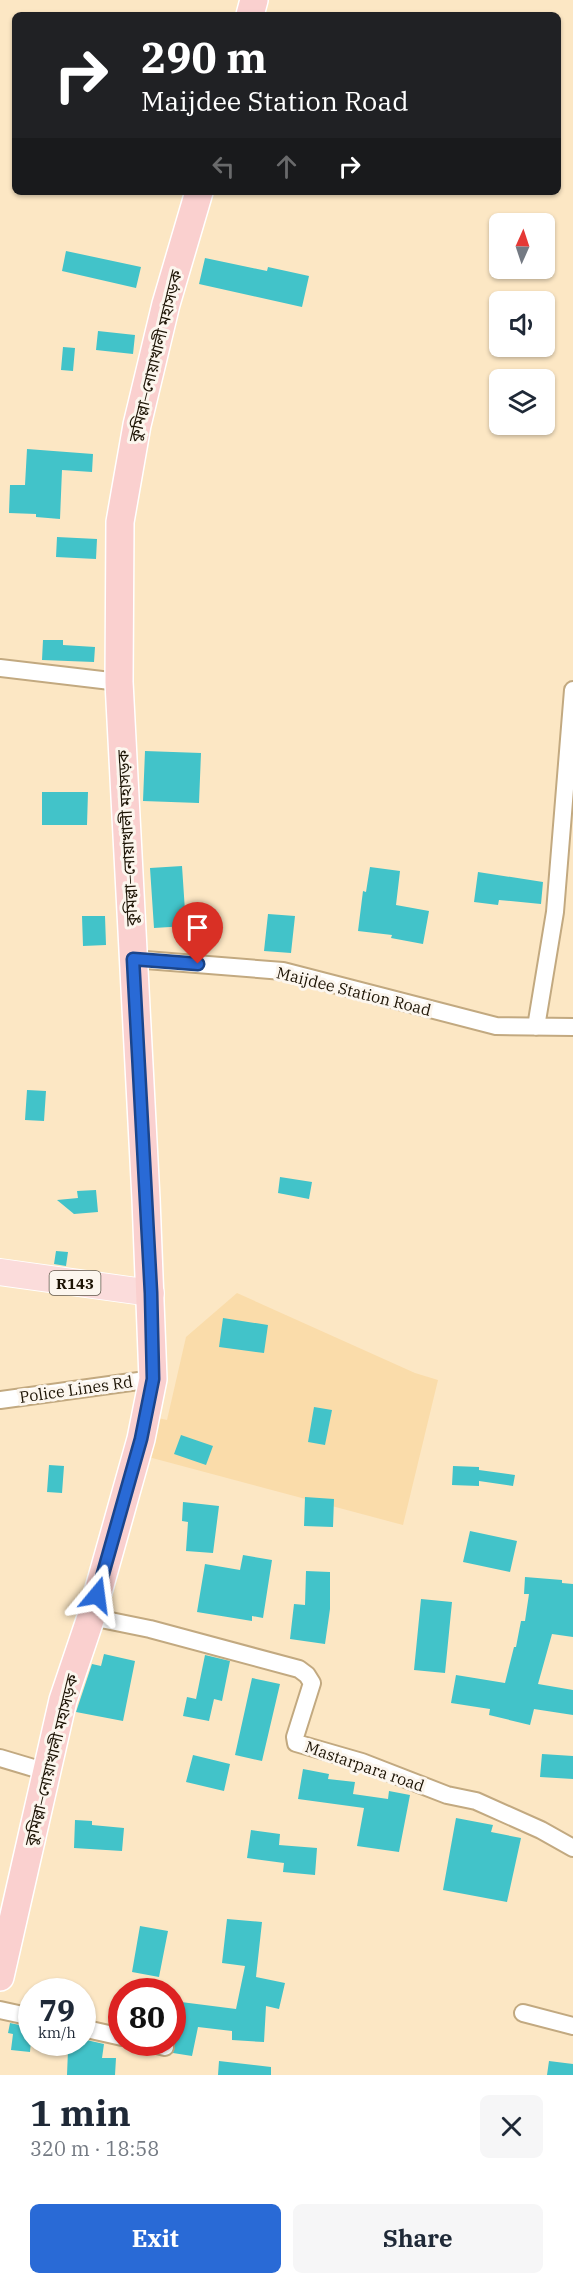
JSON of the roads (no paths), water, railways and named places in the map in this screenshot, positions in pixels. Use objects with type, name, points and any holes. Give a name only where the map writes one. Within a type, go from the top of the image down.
[{"type":"highway","name":"কুমিল্লা–নোয়াখালী মহাসড়ক","points":[[0,1977],[63,1700],[90,1617],[141,1439],[153,1379],[151,1293],[118,682],[120,522],[129,465],[166,304],[198,195]]},
{"type":"main road","name":"R143","points":[[0,1272],[151,1293]]},
{"type":"street","points":[[0,668],[118,682]]},
{"type":"street","points":[[536,1026],[555,912],[573,690]]},
{"type":"street","name":"Maijdee Station Road","points":[[133,959],[284,971],[496,1026],[573,1027]]},
{"type":"street","name":"Police Lines Rd","points":[[0,1400],[153,1379]]},
{"type":"street","name":"Mastarpara road","points":[[90,1617],[150,1629],[299,1669],[312,1683],[295,1737],[296,1743],[362,1762],[447,1795],[476,1801],[514,1817],[573,1848]]},
{"type":"street","points":[[0,1758],[46,1772]]},
{"type":"street","points":[[0,2010],[18,2014]]},
{"type":"street","points":[[523,2013],[573,2026]]}]
